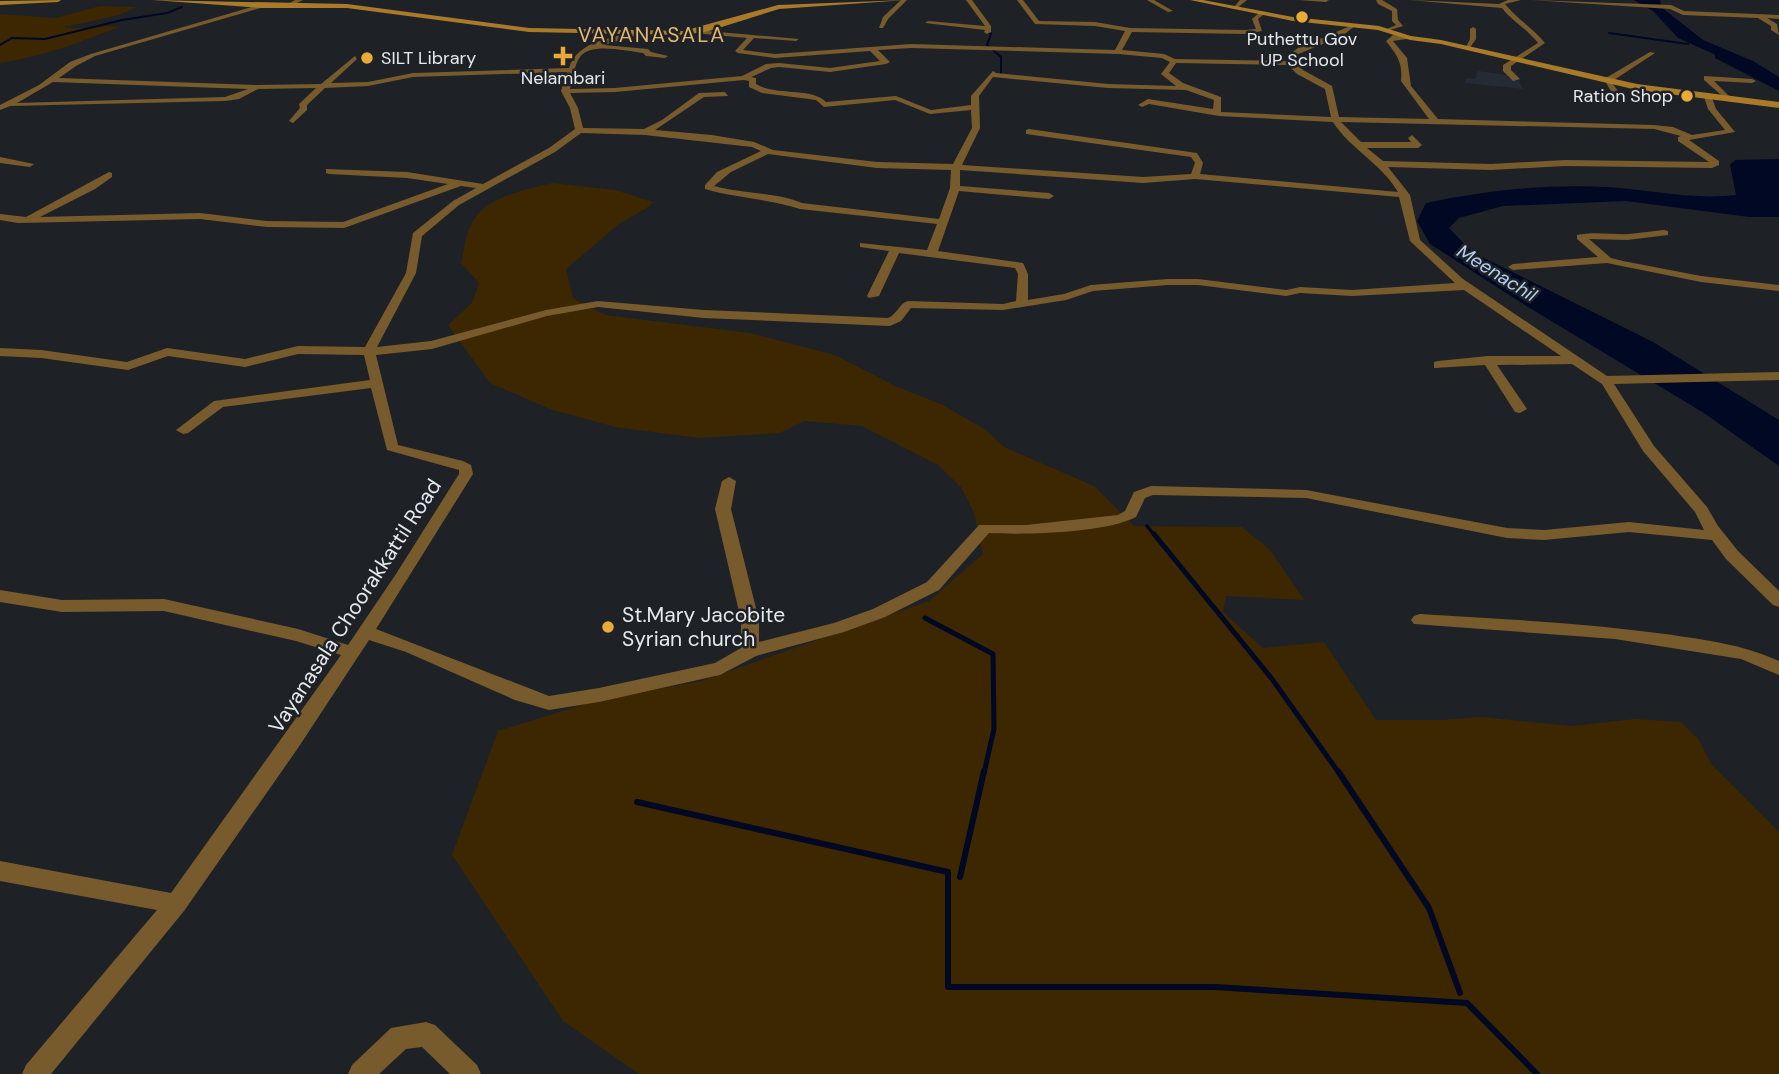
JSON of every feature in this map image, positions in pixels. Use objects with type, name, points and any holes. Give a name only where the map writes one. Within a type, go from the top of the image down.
[{"type":"main road","points":[[0,3],[58,0]]},
{"type":"main road","points":[[155,0],[262,6],[368,7],[528,30],[639,33],[695,32],[778,7],[903,0]]},
{"type":"main road","points":[[1193,0],[1261,14],[1388,30],[1410,38],[1467,48],[1607,81],[1779,105]]},
{"type":"street","points":[[287,6],[300,0]]},
{"type":"street","points":[[881,27],[885,18],[903,0]]},
{"type":"street","points":[[969,0],[987,31]]},
{"type":"street","points":[[1020,0],[1037,23],[1095,24],[1130,30],[1224,34],[1254,31],[1260,30],[1255,19],[1261,14]]},
{"type":"street","points":[[1150,0],[1170,11]]},
{"type":"street","points":[[1234,8],[1244,0]]},
{"type":"street","points":[[1302,0],[1326,0]]},
{"type":"street","points":[[1380,0],[1395,10],[1395,21],[1401,25],[1388,30]]},
{"type":"street","points":[[1412,0],[1501,3],[1518,0]]},
{"type":"street","points":[[1534,0],[1613,2],[1666,7],[1684,13],[1779,18]]},
{"type":"street","points":[[1501,3],[1513,18],[1529,28],[1542,43],[1506,68],[1516,79]]},
{"type":"street","points":[[3,106],[52,80],[73,64],[110,49],[262,6]]},
{"type":"street","points":[[1761,18],[1775,25],[1773,30],[1779,33]]},
{"type":"street","points":[[928,23],[987,31]]},
{"type":"street","points":[[1291,63],[1293,54],[1301,48],[1343,35],[1353,25]]},
{"type":"street","points":[[1467,48],[1473,39],[1473,29]]},
{"type":"street","points":[[1118,52],[1123,38],[1130,30]]},
{"type":"street","points":[[981,47],[987,31]]},
{"type":"street","points":[[695,32],[796,39]]},
{"type":"street","points":[[579,130],[575,108],[565,91],[576,57],[584,49],[639,33]]},
{"type":"street","points":[[749,36],[751,39],[738,51],[775,56],[871,48],[981,47],[1118,52],[1164,56],[1174,61],[1291,63],[1300,72],[1329,88],[1336,120],[1357,145],[1395,178],[1405,195],[1415,242],[1468,286],[1604,380],[1648,448],[1702,510],[1718,536],[1747,571],[1779,601]]},
{"type":"street","points":[[1410,38],[1393,37],[1389,41],[1403,58],[1406,67],[1405,82],[1437,123]]},
{"type":"street","points":[[595,46],[648,51],[646,54],[665,57]]},
{"type":"street","points":[[744,78],[768,66],[830,69],[886,62],[871,48]]},
{"type":"street","points":[[1616,93],[1607,81],[1653,53]]},
{"type":"street","points":[[293,121],[304,108],[303,104],[355,58]]},
{"type":"street","points":[[1174,61],[1165,74],[1186,88],[1218,99],[1217,112]]},
{"type":"street","points":[[52,80],[257,87],[322,86],[368,83],[413,75],[572,70]]},
{"type":"street","points":[[933,252],[955,188],[956,168],[976,128],[975,96],[992,74],[1108,86],[1186,88]]},
{"type":"street","points":[[565,91],[615,90],[744,78],[753,80],[752,85],[762,91],[818,98],[824,104],[897,99],[930,112],[974,107]]},
{"type":"street","points":[[1728,99],[1707,78],[1752,81]]},
{"type":"street","points":[[3,106],[225,99],[257,87]]},
{"type":"street","points":[[645,132],[665,122],[702,95],[724,94]]},
{"type":"street","points":[[1381,164],[1491,167],[1565,163],[1703,166],[1716,163],[1681,139],[1731,132],[1712,109],[1708,97]]},
{"type":"street","points":[[1142,105],[1149,101],[1242,117],[1437,123],[1538,122],[1654,127],[1670,129],[1690,137]]},
{"type":"street","points":[[369,351],[411,273],[417,235],[456,203],[552,150],[579,130],[645,132],[741,142],[767,151],[877,166],[956,168],[1143,180],[1195,176],[1405,195]]},
{"type":"street","points":[[1028,132],[1194,155],[1199,163],[1195,176]]},
{"type":"street","points":[[1357,145],[1418,145],[1412,138]]},
{"type":"street","points":[[767,151],[757,159],[729,168],[708,187],[737,195],[788,201],[800,206],[943,222]]},
{"type":"street","points":[[0,160],[30,164]]},
{"type":"street","points":[[329,171],[407,175],[460,183],[489,184]]},
{"type":"street","points":[[25,219],[92,187],[109,175]]},
{"type":"street","points":[[0,217],[25,219],[200,216],[267,224],[344,225],[460,183]]},
{"type":"street","points":[[955,188],[1049,195]]},
{"type":"street","points":[[1607,260],[1581,237],[1628,237],[1664,233]]},
{"type":"street","points":[[864,245],[1019,265],[1023,274],[1022,305]]},
{"type":"street","points":[[873,296],[895,248]]},
{"type":"street","points":[[1513,267],[1607,260],[1701,279],[1779,288]]},
{"type":"street","points":[[1766,285],[1770,279],[1779,279]]},
{"type":"street","points":[[0,352],[41,354],[128,366],[167,352],[245,363],[298,350],[369,351],[432,345],[545,313],[598,304],[704,314],[875,322],[897,319],[908,304],[968,307],[1022,305],[1066,297],[1091,288],[1168,282],[1198,282],[1286,293],[1300,290],[1352,293],[1468,286]]},
{"type":"street","name":"Vayanasala Choorakkattil Road","points":[[35,1074],[176,904],[291,743],[410,567],[466,474],[466,468],[458,463],[392,447],[369,351]]},
{"type":"street","points":[[1438,365],[1488,360],[1576,360]]},
{"type":"street","points":[[1488,360],[1520,409]]},
{"type":"street","points":[[1604,380],[1779,376]]},
{"type":"street","points":[[183,430],[219,404],[376,383]]},
{"type":"street","points":[[729,481],[723,509],[750,620],[750,651]]},
{"type":"street","points":[[365,632],[548,703],[599,695],[720,668],[750,651],[838,628],[879,614],[933,586],[985,528],[1026,530],[1121,519],[1131,514],[1139,495],[1151,490],[1306,494],[1507,533],[1555,534],[1629,527],[1718,536]]},
{"type":"street","points":[[0,596],[62,606],[164,605],[298,635],[351,652]]},
{"type":"street","points":[[1420,620],[1615,633],[1745,653],[1779,668]]},
{"type":"street","points":[[0,871],[176,904]]},
{"type":"street","points":[[361,1074],[400,1037],[426,1034],[468,1074]]},
{"type":"shaded area","points":[[100,6],[136,7],[119,15],[64,27],[119,27],[46,53],[0,63],[0,14],[56,18]]},
{"type":"shaded area","points":[[1478,71],[1507,75],[1507,78],[1519,81],[1523,89],[1465,83],[1466,78],[1475,79]]},
{"type":"shaded area","points":[[552,183],[615,190],[653,202],[619,224],[566,269],[573,298],[605,315],[750,333],[835,355],[897,387],[941,404],[986,430],[1004,447],[1094,486],[1134,526],[1242,527],[1270,550],[1304,600],[1226,596],[1223,612],[1263,648],[1324,642],[1376,720],[1482,717],[1572,726],[1635,719],[1681,722],[1699,740],[1711,764],[1779,832],[1779,1074],[639,1074],[563,1021],[452,855],[498,731],[592,702],[701,681],[929,601],[983,554],[974,513],[961,487],[938,465],[862,426],[804,421],[780,433],[699,438],[615,427],[550,409],[490,383],[448,325],[472,303],[479,283],[461,263],[467,234],[477,215],[495,201]]},
{"type":"water","points":[[1634,0],[1660,0],[1661,7],[1703,40],[1753,61],[1779,77],[1779,90],[1743,67],[1678,38],[1653,11]]},
{"type":"water","points":[[1779,159],[1779,217],[1749,217],[1626,201],[1503,206],[1459,218],[1449,228],[1472,252],[1653,342],[1779,420],[1779,466],[1704,413],[1528,307],[1430,244],[1417,221],[1426,203],[1516,189],[1584,186],[1687,195],[1736,195],[1730,165],[1735,160]]},
{"type":"waterway","points":[[0,45],[12,38],[45,39],[122,20],[167,13],[182,7]]},
{"type":"waterway","points":[[986,31],[991,34],[987,45],[1001,57],[1001,76]]},
{"type":"waterway","points":[[1609,33],[1688,44]]},
{"type":"waterway","name":"Meenachil","points":[[1719,56],[1779,87]]},
{"type":"waterway","points":[[1147,526],[1155,536]]},
{"type":"waterway","points":[[1154,534],[1272,679],[1339,773]]},
{"type":"waterway","points":[[925,618],[993,654],[994,729],[984,773]]},
{"type":"waterway","points":[[960,877],[984,771]]},
{"type":"waterway","points":[[1338,771],[1429,908],[1460,993]]},
{"type":"waterway","points":[[637,802],[948,872],[948,987],[1215,987],[1467,1003],[1537,1074]]},
{"type":"place","name":"Puthettu Gov UP School","points":[[1302,17]]},
{"type":"place","name":"Nelambari","points":[[563,56]]},
{"type":"place","name":"SILT Library","points":[[367,58]]},
{"type":"place","name":"Ration Shop","points":[[1687,96]]},
{"type":"place","name":"St.Mary Jacobite Syrian church","points":[[608,627]]},
{"type":"district","name":"VAYANASALA","points":[[652,35]]}]
